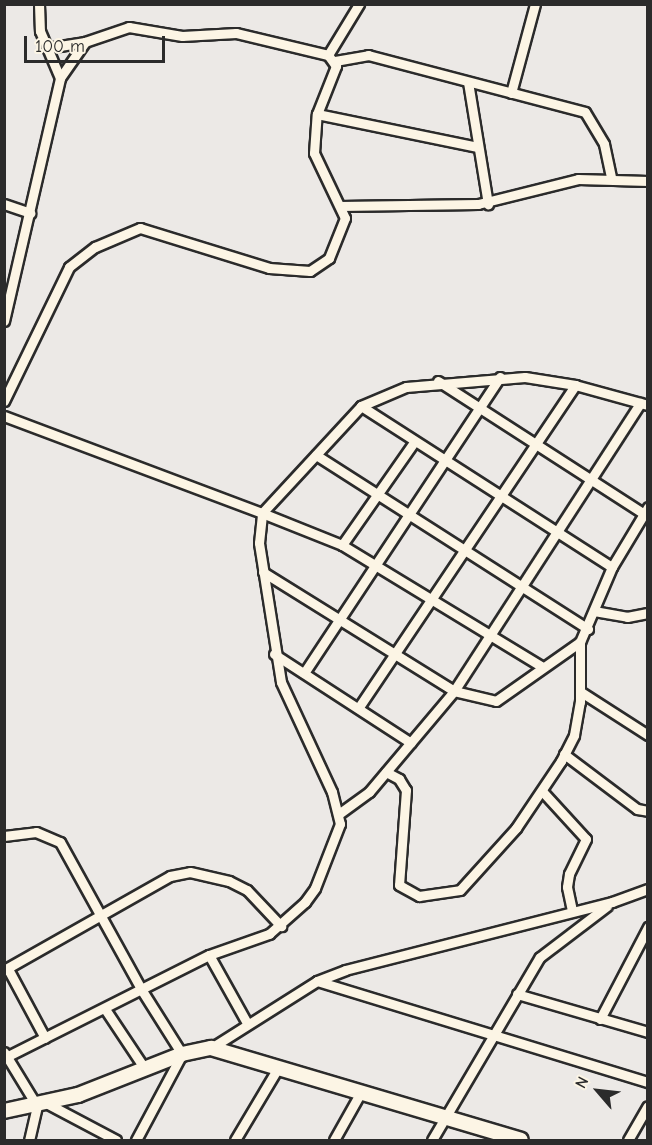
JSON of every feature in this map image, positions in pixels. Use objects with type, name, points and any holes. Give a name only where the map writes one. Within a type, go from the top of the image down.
[{"type":"street","points":[[39,4],[40,31],[60,78]]},
{"type":"street","points":[[4,401],[43,315],[79,256],[140,228],[268,268],[310,271],[329,258],[338,243],[345,219],[314,153],[317,114],[333,75],[331,58],[359,4]]},
{"type":"street","points":[[512,93],[535,4]]},
{"type":"street","points":[[48,48],[85,42],[129,27],[182,36],[236,33],[331,58],[368,55],[585,112],[604,144],[611,178]]},
{"type":"street","points":[[4,321],[60,78],[85,42]]},
{"type":"street","points":[[468,82],[488,204]]},
{"type":"street","points":[[317,114],[478,147]]},
{"type":"street","points":[[340,206],[422,208],[488,204],[561,182],[611,178],[648,180]]},
{"type":"street","points":[[4,204],[30,213]]},
{"type":"street","points":[[304,674],[443,460],[500,377]]},
{"type":"street","points":[[116,1140],[43,1105],[5,1056],[105,1009],[209,955],[262,937],[281,926],[315,888],[335,841],[340,813],[280,682],[263,572],[259,528],[262,513],[361,406],[387,392],[438,381],[500,377],[575,385],[644,404],[556,531],[454,690],[369,792],[340,813]]},
{"type":"street","points":[[263,572],[396,652],[454,690],[496,701],[542,666],[580,642],[588,629],[612,567],[645,510],[537,447],[438,381]]},
{"type":"street","points":[[359,708],[537,447],[575,385]]},
{"type":"street","points":[[361,406],[501,498],[612,567]]},
{"type":"street","points":[[4,416],[342,545],[488,636],[542,666]]},
{"type":"street","points":[[342,545],[414,442]]},
{"type":"street","points":[[315,454],[588,629]]},
{"type":"street","points":[[594,611],[627,617],[648,613]]},
{"type":"street","points":[[386,772],[399,780],[406,790],[399,885],[406,892],[419,896],[460,890],[472,880],[542,790],[574,735],[581,692],[580,642]]},
{"type":"street","points":[[274,654],[411,743]]},
{"type":"street","points":[[581,692],[648,735]]},
{"type":"street","points":[[564,754],[637,809],[648,811]]},
{"type":"street","points":[[542,790],[586,839],[569,874],[567,887],[572,912]]},
{"type":"street","points":[[4,836],[36,832],[60,842],[141,989],[182,1054]]},
{"type":"street","points":[[45,1038],[6,970],[170,876],[190,872],[210,874],[247,890],[281,926]]},
{"type":"street","points":[[4,1111],[43,1105],[182,1054],[211,1048],[247,1023],[317,981],[363,964],[612,902],[648,889]]},
{"type":"street","points":[[432,1140],[540,957],[612,902]]},
{"type":"street","points":[[600,1019],[648,927]]},
{"type":"street","points":[[209,955],[247,1023]]},
{"type":"street","points":[[317,981],[492,1037],[648,1082]]},
{"type":"street","points":[[517,994],[648,1032]]},
{"type":"street","points":[[105,1009],[145,1069]]},
{"type":"street","points":[[211,1048],[521,1140]]},
{"type":"street","points":[[136,1140],[182,1054]]},
{"type":"street","points":[[236,1140],[278,1068]]},
{"type":"street","points":[[334,1140],[361,1092]]},
{"type":"street","points":[[29,1140],[43,1105]]},
{"type":"street","points":[[628,1140],[648,1106]]}]
